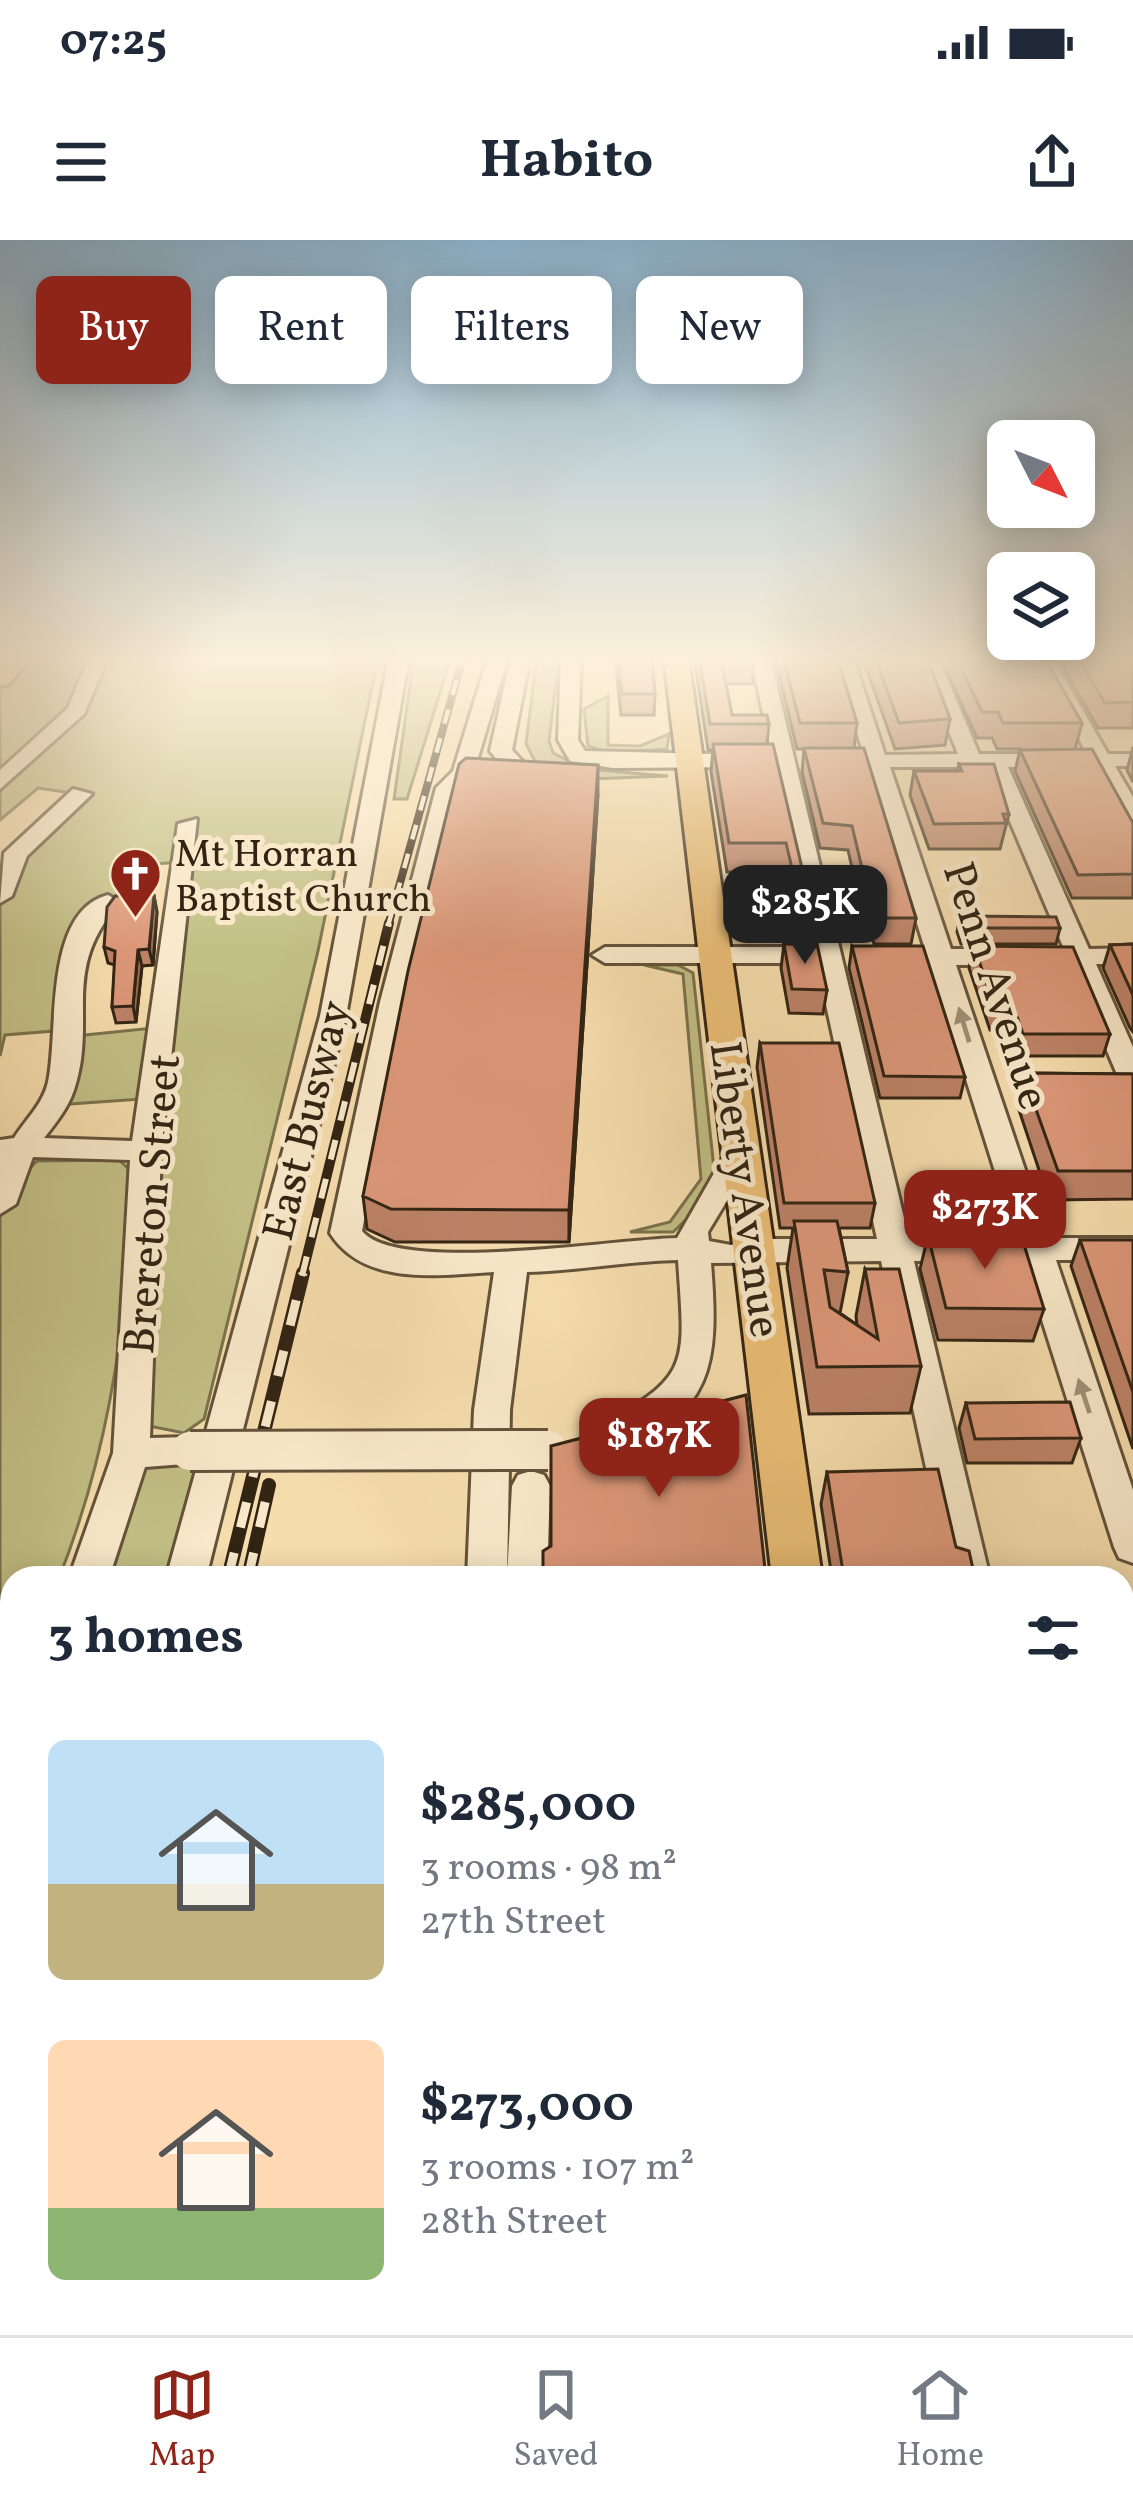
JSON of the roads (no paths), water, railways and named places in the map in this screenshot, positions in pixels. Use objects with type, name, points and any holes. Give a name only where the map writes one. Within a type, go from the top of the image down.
[{"type":"main road","name":"Liberty Avenue","points":[[688,755],[796,1566]]},
{"type":"street","points":[[0,782],[29,755]]},
{"type":"street","name":"East Busway","points":[[190,1566],[333,1016],[381,755]]},
{"type":"street","points":[[469,755],[463,775],[447,788],[393,1002],[346,1233],[352,1246],[376,1260],[512,1261],[580,1260],[616,1250],[693,1249],[730,1256],[757,1250],[1133,1249]]},
{"type":"street","points":[[463,775],[555,779],[518,769],[504,755]]},
{"type":"street","points":[[580,755],[593,761],[690,770]]},
{"type":"street","points":[[790,755],[839,955],[891,1250],[967,1566]]},
{"type":"street","name":"Penn Avenue","points":[[875,755],[1133,1547]]},
{"type":"street","points":[[980,755],[1133,1078]]},
{"type":"street","points":[[1097,755],[1133,817]]},
{"type":"street","points":[[841,761],[1133,760]]},
{"type":"street","points":[[593,784],[792,761]]},
{"type":"street","points":[[0,896],[16,853],[81,794]]},
{"type":"street","name":"Brereton Street","points":[[93,1566],[131,1453],[146,1150],[189,824]]},
{"type":"street","points":[[0,1204],[11,1147],[47,1118],[61,1088],[69,981],[92,913],[108,902]]},
{"type":"street","points":[[604,955],[839,955]]},
{"type":"street","points":[[897,956],[1133,956]]},
{"type":"street","points":[[11,1147],[146,1150]]},
{"type":"street","points":[[131,1453],[548,1450],[624,1433],[649,1420],[686,1385],[698,1352],[696,1223],[740,1154]]},
{"type":"street","points":[[487,1566],[492,1411],[512,1261]]},
{"type":"street","points":[[528,1566],[531,1486]]},
{"type":"railway","points":[[388,926],[436,755]]},
{"type":"railway","points":[[302,1276],[389,923]]},
{"type":"railway","points":[[231,1566],[303,1273]]},
{"type":"railway","points":[[251,1566],[269,1485]]},
{"type":"place","name":"Mt Horran Baptist Church","points":[[136,920]]}]
